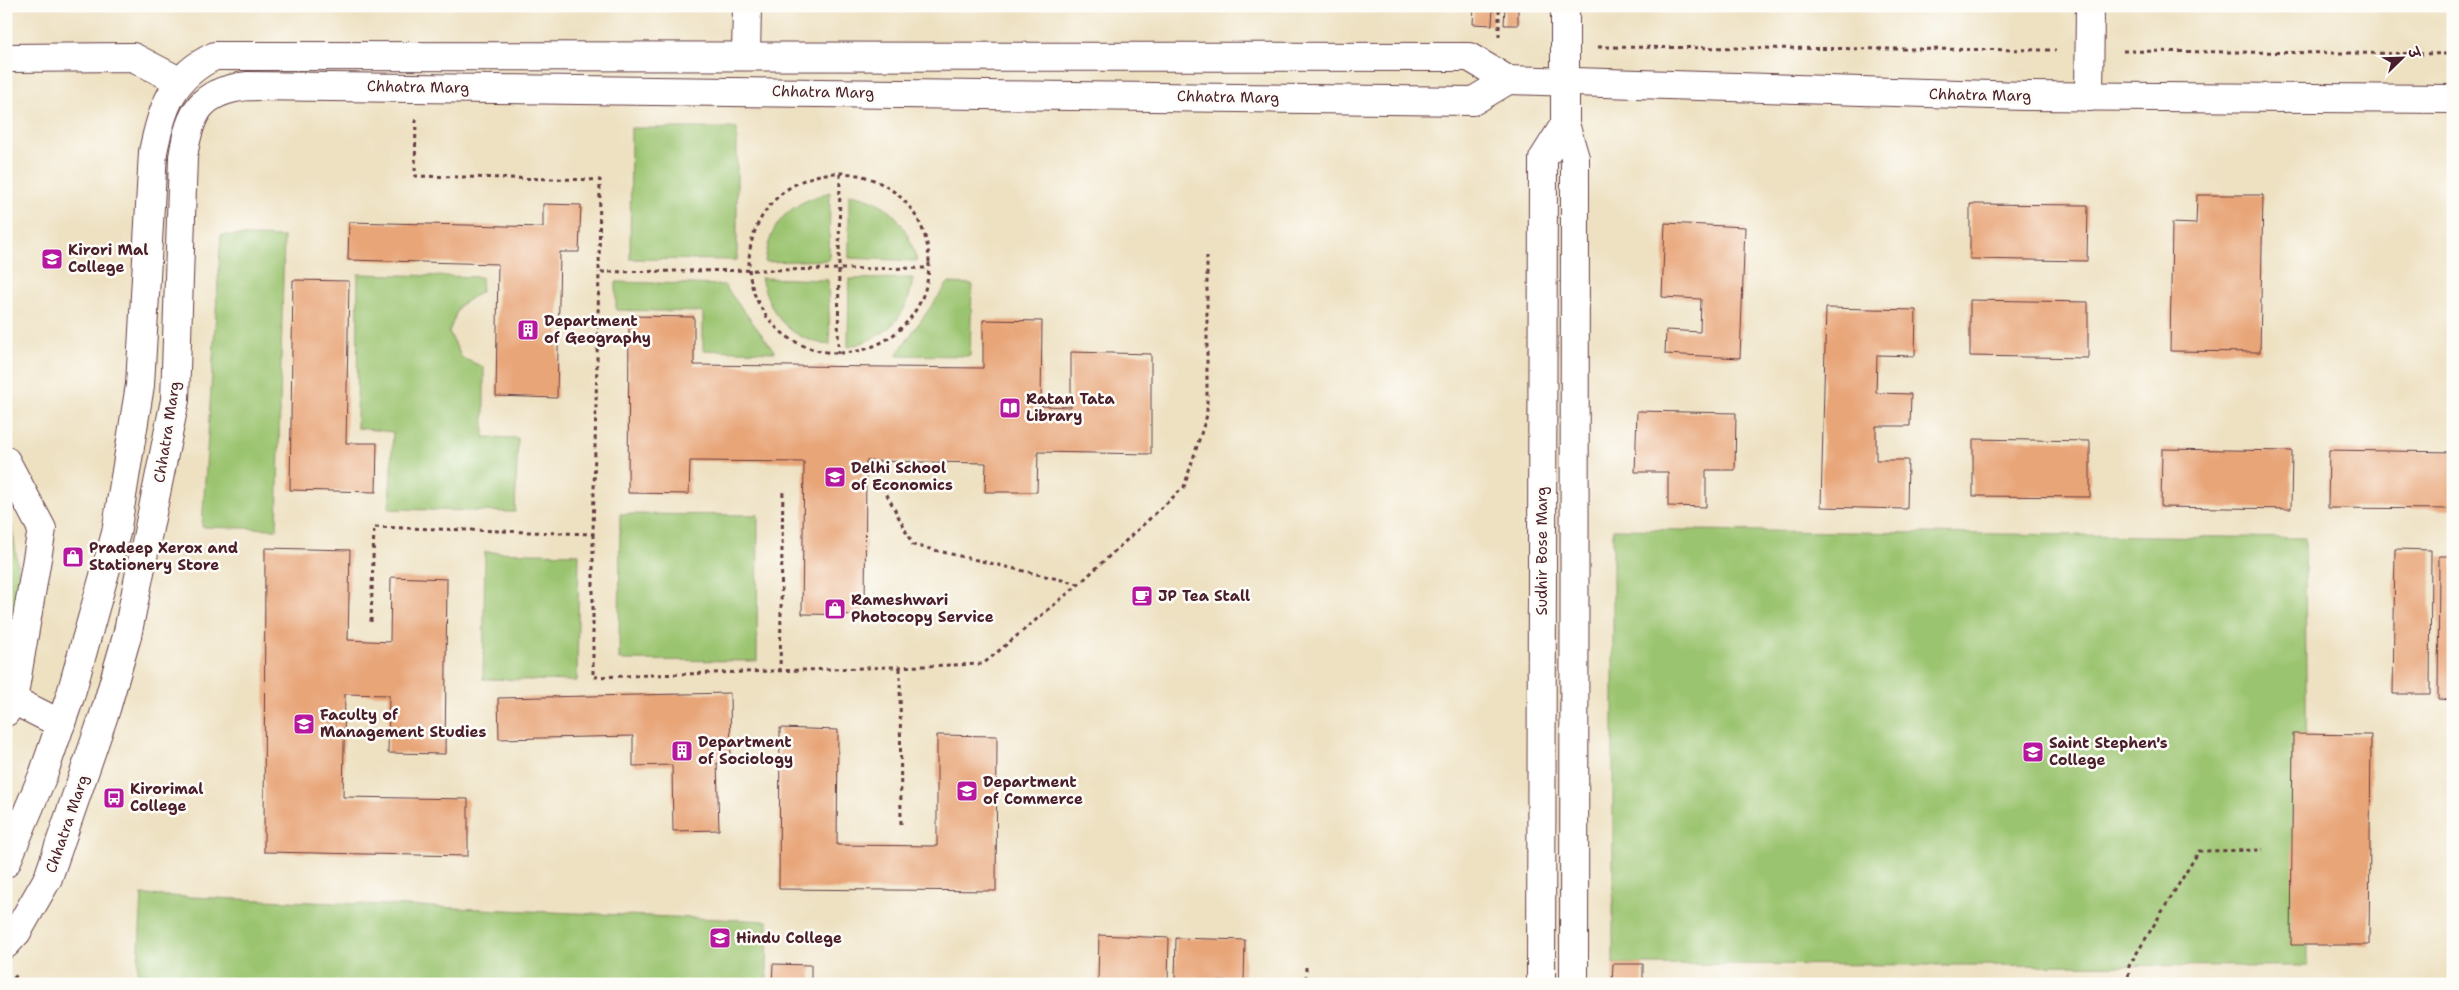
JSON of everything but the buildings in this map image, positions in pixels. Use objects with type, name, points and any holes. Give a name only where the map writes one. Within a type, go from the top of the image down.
[{"type":"street","points":[[746,55],[748,6]]},
{"type":"street","points":[[1565,6],[1565,124],[1575,158],[1574,984]]},
{"type":"street","points":[[2089,97],[2090,6]]},
{"type":"street","name":"Chhatra Marg","points":[[6,863],[40,783],[61,724],[116,532],[140,385],[153,152],[165,106],[179,80],[203,61],[215,56],[231,54],[1469,57],[1508,80],[2089,97],[2453,99]]},
{"type":"street","points":[[6,58],[133,57],[179,80]]},
{"type":"street","name":"Chhatra Marg","points":[[6,944],[18,932],[48,878],[96,737],[127,636],[175,400],[183,157],[187,134],[199,107],[211,94],[230,88],[248,86],[1473,101],[1508,80]]},
{"type":"street","name":"Sudhir Bose Marg","points":[[1541,984],[1543,159],[1565,124]]},
{"type":"street","points":[[6,461],[42,529],[10,706],[96,737]]},
{"type":"path","points":[[1498,38],[1499,10]]},
{"type":"path","points":[[1564,47],[2453,54]]},
{"type":"path","points":[[416,87],[415,176],[600,180],[593,677],[983,664],[1079,584],[1184,487],[1207,414],[1207,256]]},
{"type":"path","points":[[838,354],[840,173]]},
{"type":"path","points":[[840,173],[874,181],[901,198],[920,225],[927,246],[929,268],[922,300],[904,327],[877,345],[856,352],[838,354],[803,346],[776,328],[757,302],[749,272],[750,248],[754,232],[761,217],[774,200],[805,179],[840,173]]},
{"type":"path","points":[[599,272],[749,272],[929,268]]},
{"type":"path","points":[[883,487],[913,546],[1079,584]]},
{"type":"path","points":[[780,672],[783,488]]},
{"type":"path","points":[[371,622],[374,527],[594,534]]},
{"type":"path","points":[[900,668],[901,828]]},
{"type":"path","points":[[2128,984],[2128,966],[2199,851],[2262,850]]},
{"type":"path","points":[[1306,966],[1306,984]]},
{"type":"path","points":[[8,984],[22,971]]},
{"type":"green space","points":[[631,128],[737,128],[737,260],[630,259]]},
{"type":"green space","points":[[830,192],[829,260],[765,262],[772,235],[777,224],[785,215],[804,202]]},
{"type":"green space","points":[[849,194],[875,202],[894,215],[908,235],[917,261],[849,258]]},
{"type":"green space","points":[[221,235],[284,237],[277,529],[202,527]]},
{"type":"green space","points":[[358,274],[481,277],[482,291],[459,306],[449,332],[462,358],[484,367],[484,437],[518,438],[515,512],[389,509],[393,432],[357,428]]},
{"type":"green space","points":[[761,278],[828,280],[830,345],[803,338],[784,324],[765,292]]},
{"type":"green space","points":[[913,278],[906,304],[901,315],[893,324],[874,338],[848,347],[849,279]]},
{"type":"green space","points":[[616,282],[724,285],[775,352],[703,350],[703,312],[616,310]]},
{"type":"green space","points":[[948,283],[972,284],[970,356],[896,355]]},
{"type":"green space","points":[[6,488],[20,581],[6,642]]},
{"type":"green space","points":[[620,514],[758,515],[757,661],[619,660]]},
{"type":"green space","name":"Saint Stephen's College","points":[[1613,529],[2305,538],[2308,966],[1613,964]]},
{"type":"green space","points":[[485,552],[579,554],[577,681],[483,679]]},
{"type":"green space","points":[[142,895],[768,921],[767,984],[137,984]]},
{"type":"place","name":"Kirori Mal College","points":[[52,259]]},
{"type":"place","name":"Department of Geography","points":[[528,330]]},
{"type":"place","name":"Ratan Tata Library","points":[[1010,408]]},
{"type":"place","name":"Delhi School of Economics","points":[[835,477]]},
{"type":"place","name":"Pradeep Xerox and Stationery Store","points":[[73,557]]},
{"type":"place","name":"JP Tea Stall","points":[[1142,596]]},
{"type":"place","name":"Rameshwari Photocopy Service","points":[[835,609]]},
{"type":"place","name":"Faculty of Management Studies","points":[[304,724]]},
{"type":"place","name":"Department of Sociology","points":[[682,751]]},
{"type":"place","name":"Saint Stephen's College","points":[[2033,752]]},
{"type":"place","name":"Department of Commerce","points":[[967,791]]},
{"type":"place","name":"Kirorimal College","points":[[114,798]]},
{"type":"place","name":"Hindu College","points":[[720,938]]}]
